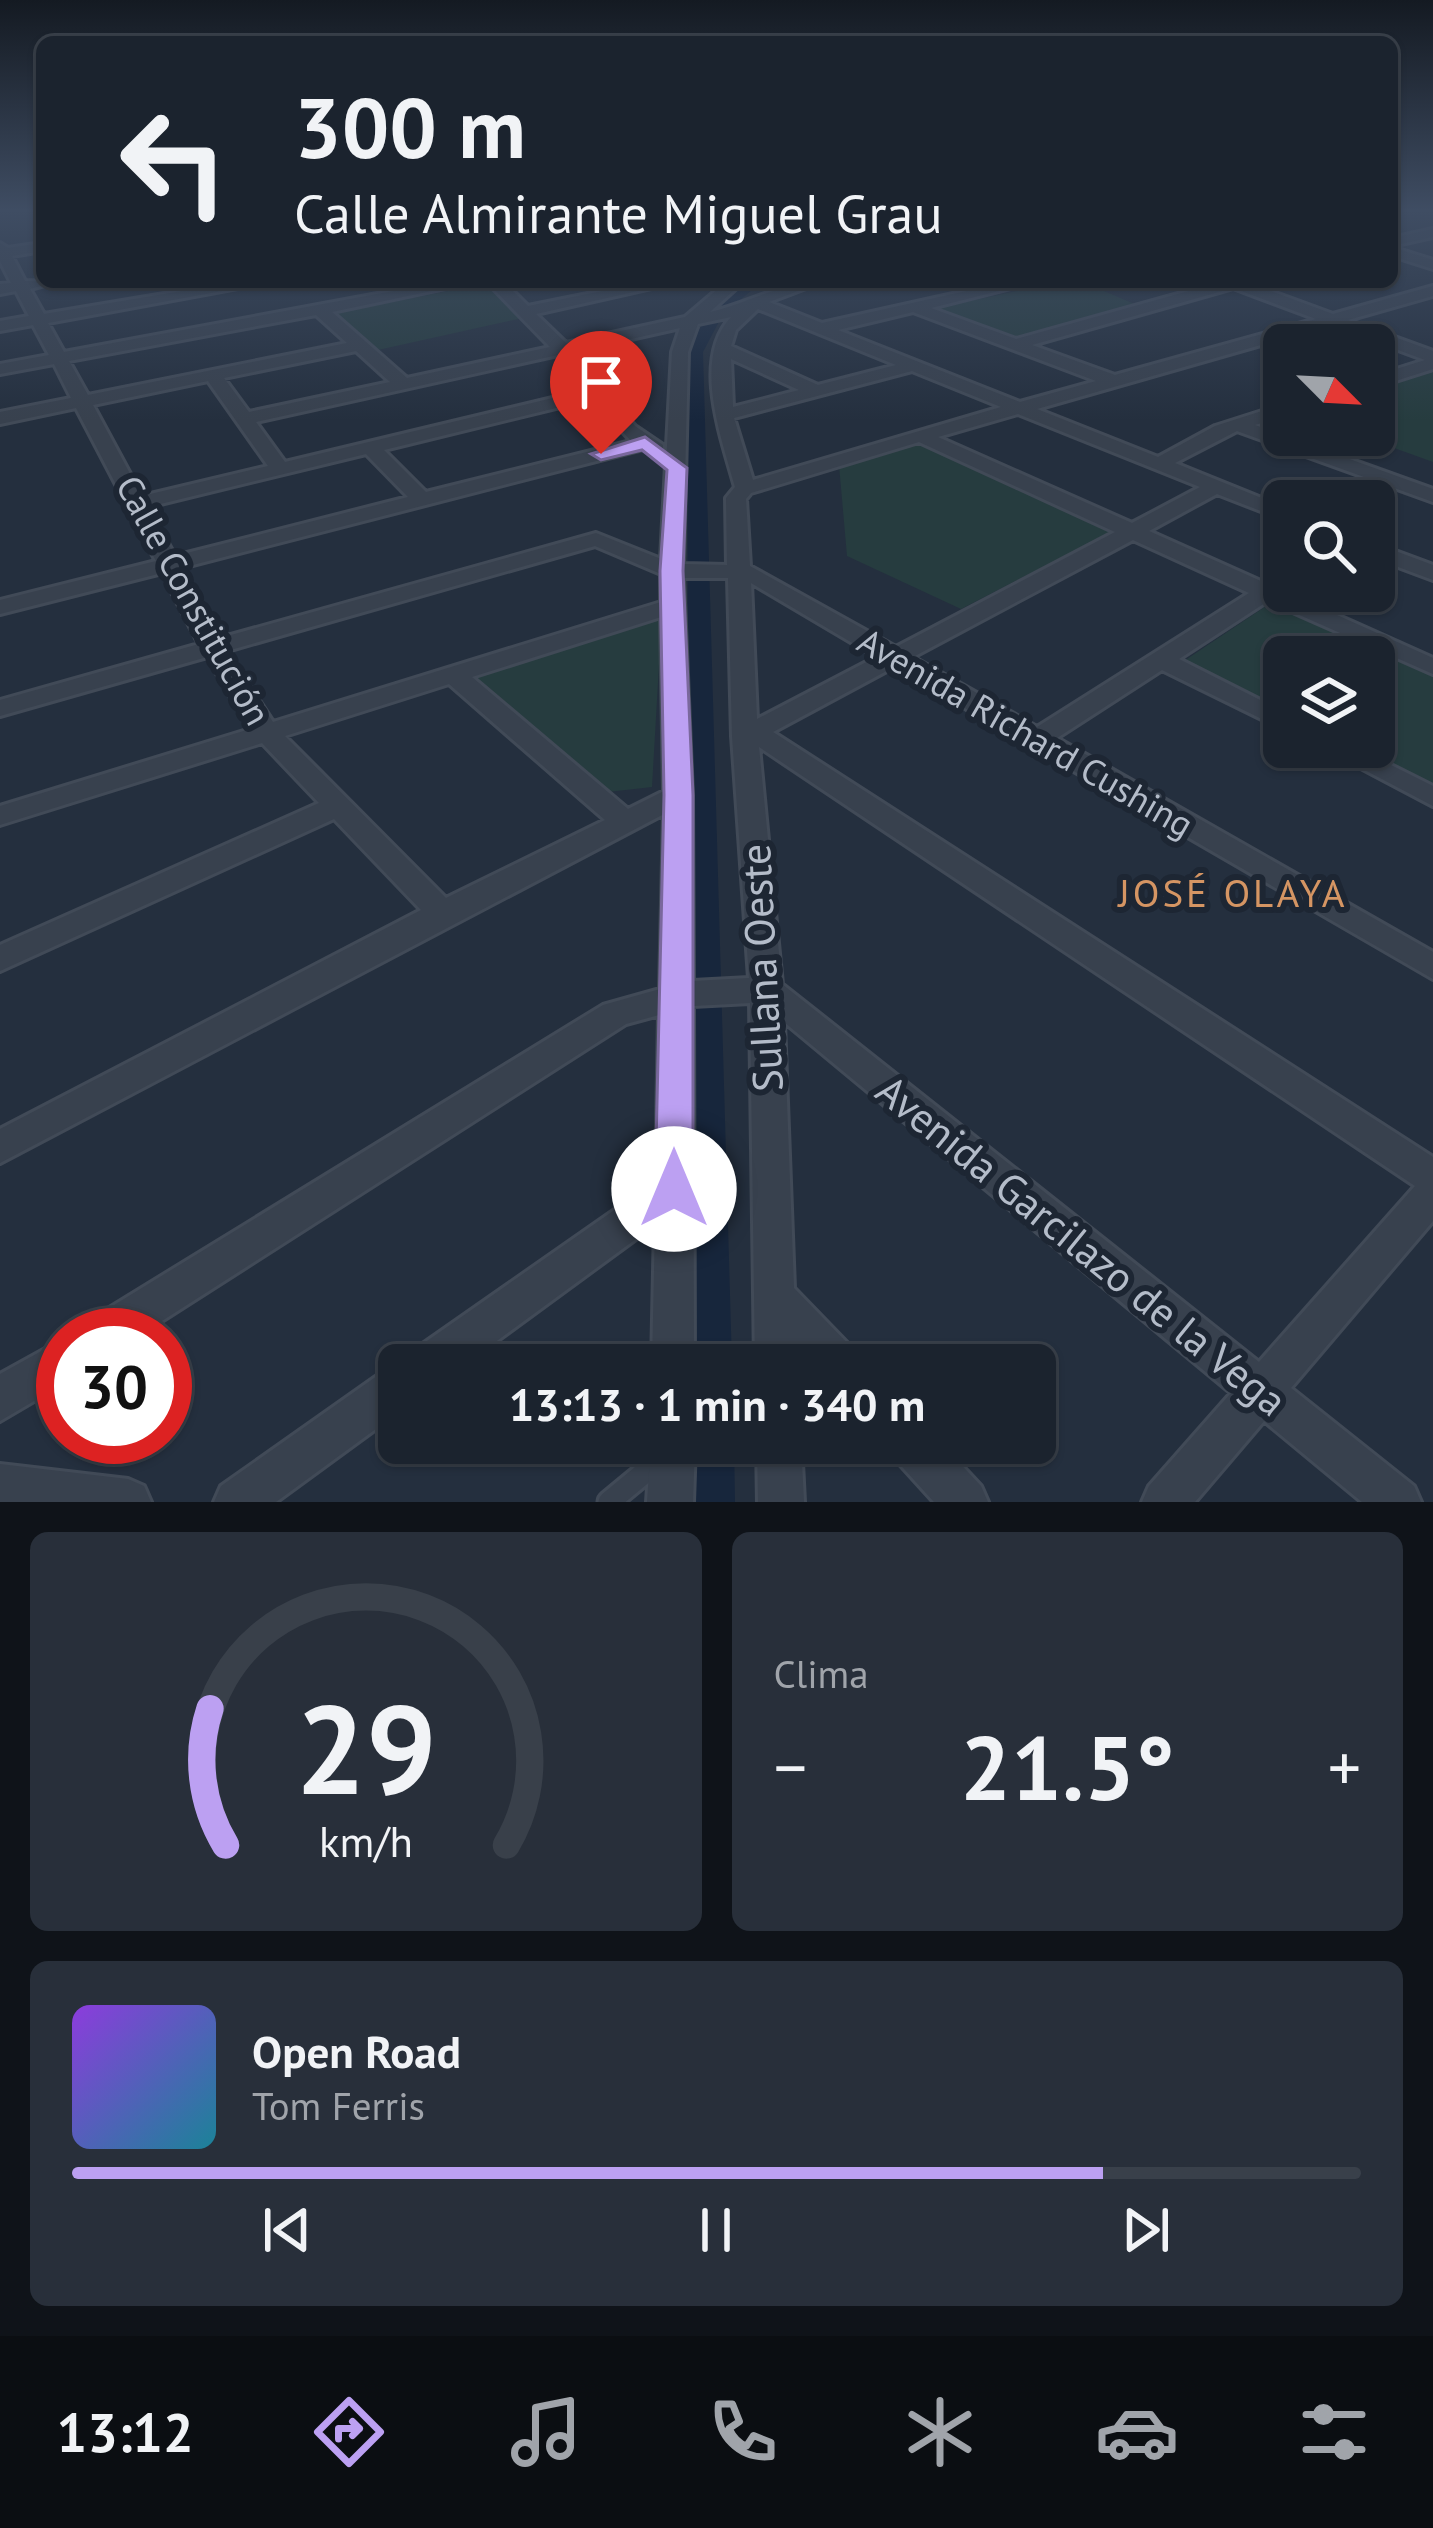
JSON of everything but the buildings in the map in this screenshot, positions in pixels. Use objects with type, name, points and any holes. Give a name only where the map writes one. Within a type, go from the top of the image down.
[{"type":"street","name":"Calle Constitución","points":[[24,286],[212,646],[265,730],[442,913]]},
{"type":"street","points":[[0,326],[227,288]]},
{"type":"street","points":[[0,369],[432,288]]},
{"type":"street","points":[[503,288],[601,392],[628,430],[677,468]]},
{"type":"street","points":[[523,312],[641,288]]},
{"type":"street","points":[[673,1344],[681,995],[672,606],[680,352],[696,319],[729,288]]},
{"type":"street","points":[[244,419],[747,307],[786,288]]},
{"type":"street","points":[[819,328],[1001,288]]},
{"type":"street","points":[[1014,344],[1213,288]]},
{"type":"street","points":[[1250,288],[1433,360]]},
{"type":"street","points":[[747,307],[730,325],[720,348],[724,415],[745,488],[1433,292]]},
{"type":"street","points":[[747,307],[819,328],[1263,506]]},
{"type":"street","points":[[318,308],[403,384]]},
{"type":"street","points":[[913,308],[1114,382]]},
{"type":"street","points":[[0,418],[361,345]]},
{"type":"street","points":[[720,348],[818,392]]},
{"type":"street","points":[[1395,374],[1433,360]]},
{"type":"street","points":[[724,415],[911,366]]},
{"type":"street","points":[[213,375],[280,469]]},
{"type":"street","points":[[137,502],[601,392]]},
{"type":"street","points":[[1159,464],[1263,417]]},
{"type":"street","points":[[1237,425],[1433,496]]},
{"type":"street","points":[[921,436],[1263,594]]},
{"type":"street","points":[[1,603],[645,443]]},
{"type":"street","points":[[370,447],[422,500]]},
{"type":"street","points":[[1216,487],[749,734],[1433,1177]]},
{"type":"street","name":"Sullana Oeste","points":[[745,488],[735,508],[733,571],[749,734],[754,989],[775,1344]]},
{"type":"street","points":[[0,708],[579,542],[610,542],[644,563],[676,571]]},
{"type":"street","points":[[1395,558],[1433,573]]},
{"type":"street","name":"Avenida Richard Cushing","points":[[676,571],[748,572],[1433,967]]},
{"type":"street","points":[[1039,737],[1263,594]]},
{"type":"street","points":[[0,816],[672,606]]},
{"type":"street","points":[[1304,612],[1433,668]]},
{"type":"street","points":[[1158,658],[1263,711]]},
{"type":"street","points":[[453,674],[623,820]]},
{"type":"street","points":[[1376,768],[1433,797]]},
{"type":"street","points":[[0,1148],[442,913],[678,795]]},
{"type":"street","points":[[0,959],[339,806]]},
{"type":"street","points":[[146,1308],[628,1009],[681,995],[754,989]]},
{"type":"street","name":"Avenida Garcilazo de la Vega","points":[[754,989],[1398,1502]]},
{"type":"street","points":[[458,1344],[674,1189]]},
{"type":"street","points":[[1165,1502],[1433,1193]]},
{"type":"street","points":[[774,1295],[820,1344]]},
{"type":"street","points":[[0,1400],[36,1377]]},
{"type":"street","points":[[237,1502],[378,1401]]},
{"type":"street","points":[[670,1502],[672,1464]]},
{"type":"street","points":[[780,1464],[781,1502]]},
{"type":"street","points":[[930,1464],[965,1502]]},
{"type":"street","points":[[0,1487],[128,1502]]},
{"type":"lane","points":[[609,1502],[652,1464]]},
{"type":"green space","points":[[463,288],[494,288],[523,318],[378,350],[330,314]]},
{"type":"green space","points":[[1032,288],[1097,288],[1139,306],[1013,338],[932,309]]},
{"type":"green space","points":[[1433,370],[1433,462],[1395,448],[1395,381]]},
{"type":"green space","points":[[928,439],[1113,531],[961,609],[847,556],[839,465]]},
{"type":"green space","points":[[1263,608],[1263,612],[1295,612],[1349,636],[1263,636],[1263,704],[1181,663]]},
{"type":"green space","points":[[662,613],[652,787],[599,793],[466,676]]},
{"type":"green space","points":[[1395,656],[1433,673],[1433,788],[1393,768]]},
{"type":"waterway","points":[[711,1344],[695,352],[717,311],[745,288]]},
{"type":"waterway","points":[[712,1464],[712,1502]]},
{"type":"district","name":"JOSÉ OLAYA","points":[[1233,892]]},
{"type":"route","points":[[601,454],[645,443],[677,468],[672,571],[678,795],[674,1189]]}]
